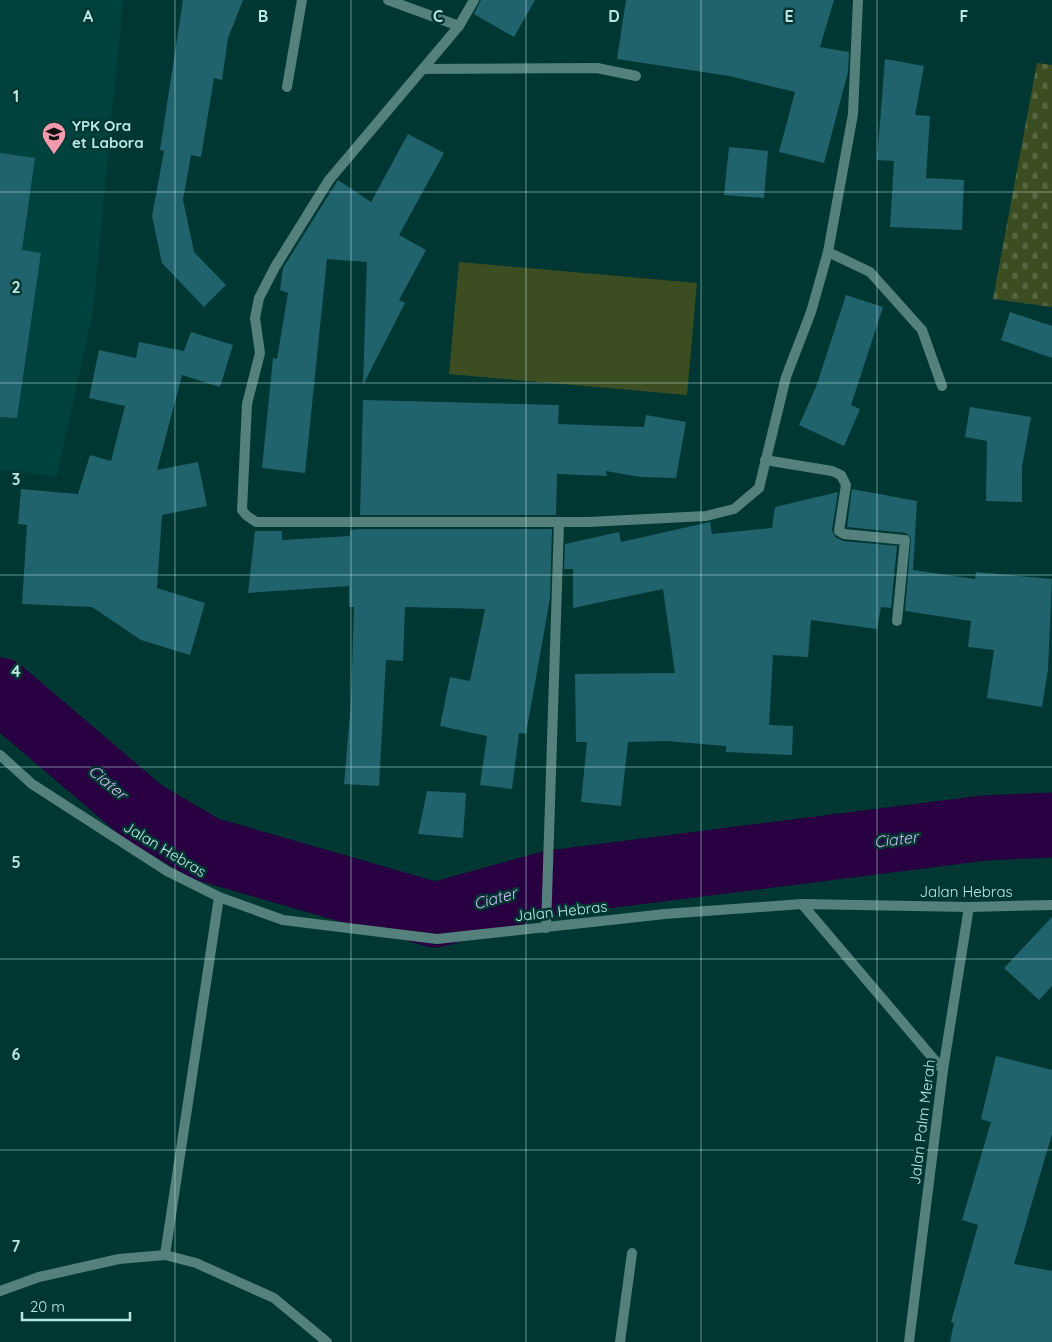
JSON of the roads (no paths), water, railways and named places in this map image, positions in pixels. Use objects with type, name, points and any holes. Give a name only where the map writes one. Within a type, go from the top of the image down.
[{"type":"street","points":[[288,87],[302,0]]},
{"type":"street","points":[[388,0],[458,26]]},
{"type":"street","points":[[474,0],[458,26],[329,180],[275,266],[259,298],[255,318],[260,353],[248,404],[242,510],[250,519],[262,523],[559,522],[706,516],[734,509],[759,488],[786,377],[811,312],[828,252],[853,114],[858,0]]},
{"type":"street","points":[[423,68],[597,68],[636,76]]},
{"type":"street","points":[[828,252],[870,272],[922,330],[942,386]]},
{"type":"street","points":[[765,460],[832,471],[841,475],[846,484],[839,531],[844,534],[905,540],[897,621]]},
{"type":"street","points":[[546,928],[559,522]]},
{"type":"street","name":"Jalan Hebras","points":[[0,755],[32,784],[167,871],[219,897],[283,920],[437,939],[665,914],[802,904],[969,907],[1052,905]]},
{"type":"street","points":[[165,1255],[219,897]]},
{"type":"street","points":[[802,904],[943,1070]]},
{"type":"street","name":"Jalan Palm Merah","points":[[910,1342],[943,1070],[969,907]]},
{"type":"street","points":[[620,1342],[632,1253]]},
{"type":"street","points":[[0,1291],[39,1277],[102,1263],[165,1255],[196,1263],[274,1298],[327,1342]]},
{"type":"waterway","name":"Ciater","points":[[0,690],[143,812],[206,849],[435,915],[550,883],[984,828],[1052,825]]},
{"type":"place","name":"YPK Ora et Labora","points":[[54,155]]}]
